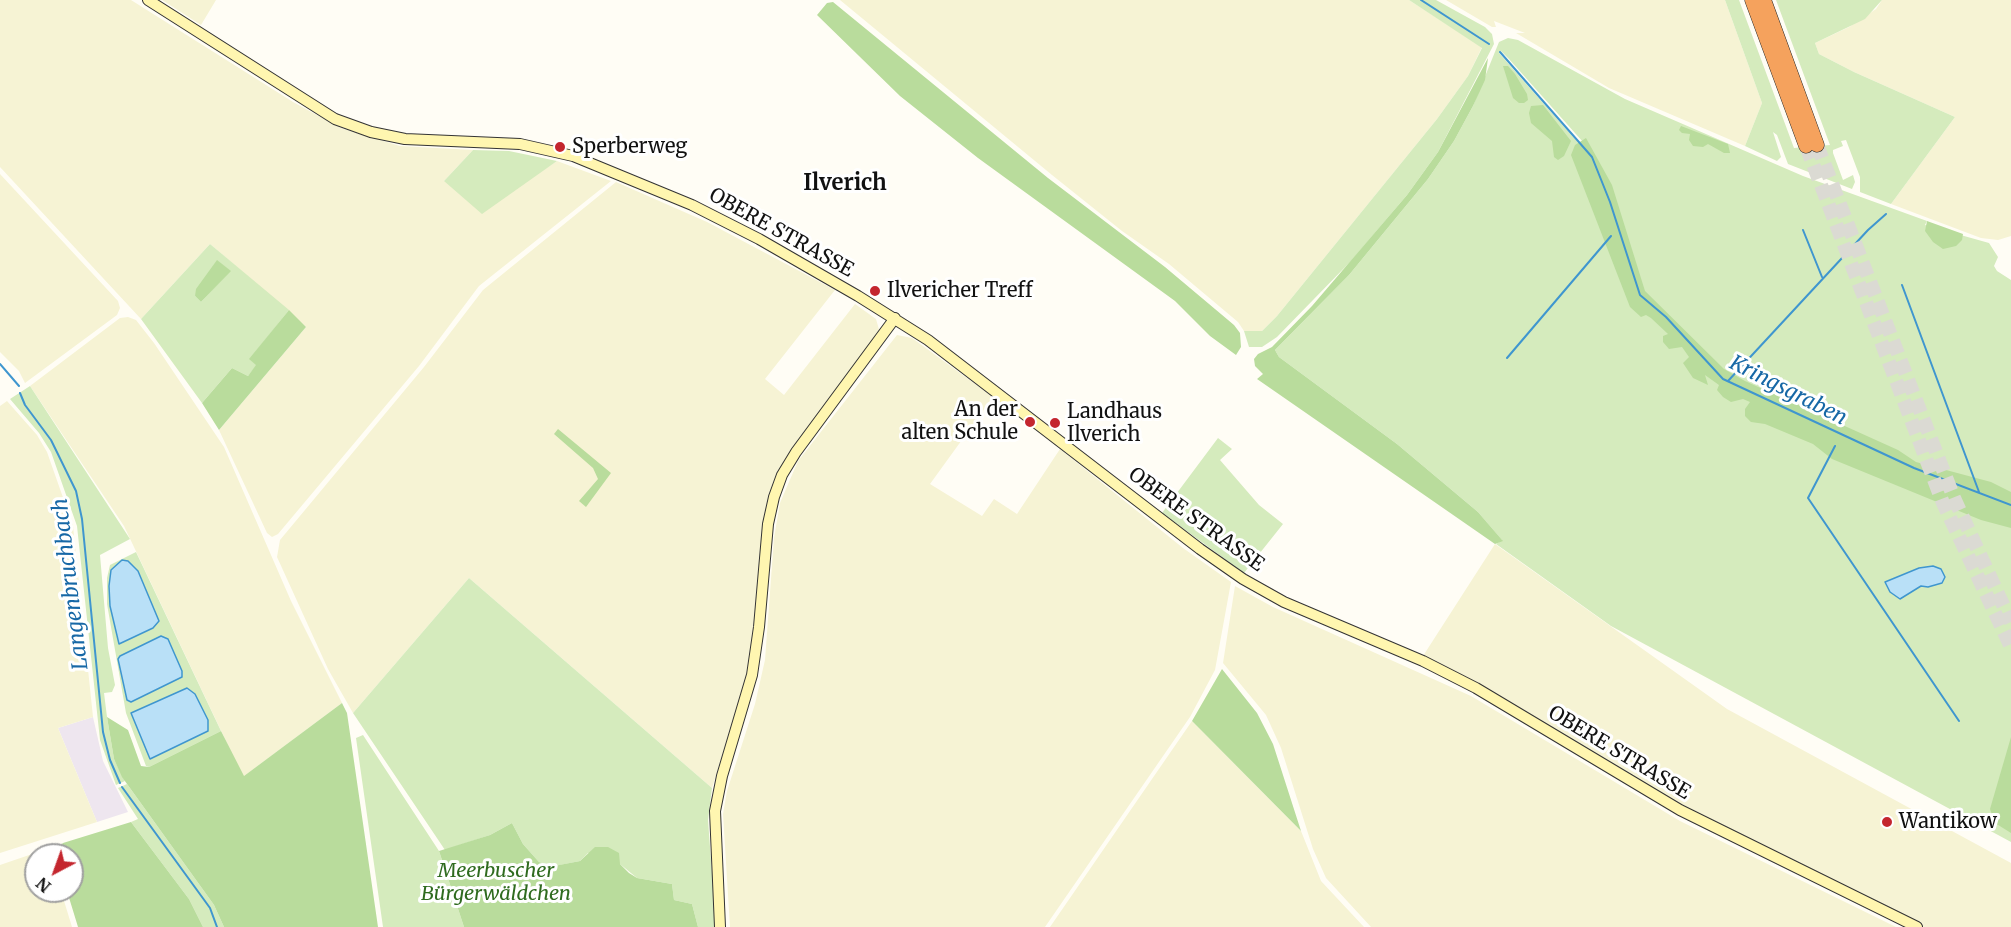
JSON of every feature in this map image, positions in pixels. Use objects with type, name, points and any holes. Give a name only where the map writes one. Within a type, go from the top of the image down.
[{"type":"highway","points":[[1752,0],[1812,145],[1764,0]]},
{"type":"street","name":"OBERE STRASSE","points":[[148,0],[298,97],[353,126],[405,139],[520,144],[573,156],[711,215],[759,239],[896,318],[966,368],[1200,549],[1243,579],[1292,605],[1423,661],[1476,688],[1680,810],[1917,927]]},
{"type":"street","points":[[720,927],[715,811],[722,776],[752,675],[759,627],[768,524],[774,497],[782,475],[796,452],[896,318]]},
{"type":"shaded area","points":[[0,0],[131,0],[293,102],[341,128],[400,146],[473,150],[444,181],[531,178],[557,161],[611,181],[479,286],[419,366],[278,534],[272,537],[267,533],[219,430],[306,327],[210,244],[141,319],[0,167]]},
{"type":"shaded area","points":[[162,0],[216,0],[201,25]]},
{"type":"shaded area","points":[[840,0],[1409,0],[1482,47],[1468,76],[1437,119],[1277,316],[1262,331],[1244,331],[1238,322],[1169,264],[1122,231],[1052,175]]},
{"type":"shaded area","points":[[1446,0],[1725,0],[1762,103],[1745,146],[1609,88],[1516,33],[1525,33],[1494,21],[1496,27],[1492,27]]},
{"type":"shaded area","points":[[1882,0],[2011,0],[2011,236],[1998,240],[1981,238],[1891,204],[1955,117],[1819,54],[1815,43],[1849,27],[1876,9]]},
{"type":"shaded area","points":[[0,174],[118,301],[120,308],[117,315],[25,383],[19,371],[0,352]]},
{"type":"shaded area","points":[[616,182],[707,222],[835,290],[765,379],[784,395],[855,304],[876,319],[880,333],[778,475],[766,509],[756,625],[748,673],[712,788],[469,578],[353,713],[328,669],[277,557],[280,540],[424,367],[483,290]]},
{"type":"shaded area","points":[[128,317],[136,320],[154,343],[224,447],[291,601],[342,703],[243,777],[124,526],[30,386],[120,318]]},
{"type":"shaded area","points":[[897,335],[912,338],[993,397],[930,484],[982,516],[994,499],[1017,514],[1060,449],[1183,548],[1231,582],[1215,670],[1190,717],[1045,927],[730,927],[723,814],[727,791],[755,704],[765,660],[774,538],[780,503],[798,461]]},
{"type":"shaded area","points":[[7,401],[37,435],[47,452],[73,526],[93,717],[58,728],[97,822],[31,843],[24,843],[24,845],[0,853],[0,406]]},
{"type":"shaded area","name":"Wantikow","points":[[1495,544],[1727,709],[2011,863],[2011,927],[1924,927],[1681,806],[1423,656]]},
{"type":"shaded area","points":[[1235,586],[1273,607],[1471,696],[1680,821],[1896,927],[1371,927],[1326,878],[1313,849],[1281,748],[1266,715],[1223,663]]},
{"type":"shaded area","points":[[93,717],[103,761],[128,812],[97,822],[58,728]]},
{"type":"shaded area","points":[[1192,721],[1301,831],[1321,881],[1364,927],[1050,927]]},
{"type":"shaded area","points":[[24,857],[24,903],[65,903],[72,927],[0,927],[0,865]]},
{"type":"green space","points":[[1409,0],[1436,0],[1485,27],[1492,34],[1494,44],[1438,152],[1407,195],[1350,262],[1277,337],[1262,347],[1249,347],[1244,331],[1262,331],[1277,316],[1437,119],[1468,76],[1482,48]]},
{"type":"green space","points":[[1725,0],[1739,0],[1794,148],[1830,145],[1776,0],[1882,0],[1865,19],[1815,43],[1819,54],[1955,117],[1891,204],[1860,192],[1860,177],[1846,140],[1841,141],[1843,146],[1833,150],[1833,153],[1843,180],[1853,175],[1855,182],[1852,189],[1788,164],[1777,135],[1773,132],[1781,157],[1777,161],[1745,146],[1762,103]]},
{"type":"green space","points":[[833,2],[1048,178],[1165,267],[1234,325],[1240,333],[1241,347],[1236,355],[1210,336],[1175,301],[978,158],[900,96],[817,15],[827,3]]},
{"type":"green space","points":[[1508,38],[1518,40],[1625,99],[1803,176],[1927,221],[1925,225],[1989,243],[1998,257],[1994,266],[1997,271],[2011,280],[2011,503],[1942,476],[1734,383],[1641,294],[1583,142],[1509,59],[1501,51],[1499,53],[1581,146],[1637,294],[1721,380],[2011,506],[2011,842],[1611,626],[1496,544],[1502,540],[1478,512],[1397,444],[1279,357],[1275,350],[1349,275],[1428,179],[1454,141],[1473,106],[1499,42]]},
{"type":"green space","points":[[1488,58],[1485,80],[1473,106],[1454,141],[1428,179],[1349,275],[1275,350],[1279,357],[1397,444],[1478,512],[1503,541],[1495,544],[1257,379],[1263,374],[1255,366],[1254,359],[1258,354],[1272,347],[1312,306],[1407,195],[1438,152]]},
{"type":"green space","points":[[1503,66],[1508,66],[1515,74],[1527,94],[1528,100],[1524,103],[1519,103],[1513,98]]},
{"type":"green space","points":[[1543,105],[1571,141],[1564,156],[1558,160],[1554,157],[1552,141],[1531,123],[1529,113],[1531,106]]},
{"type":"green space","points":[[1681,126],[1728,144],[1730,153],[1724,153],[1708,144],[1703,147],[1693,146],[1689,140],[1690,134],[1679,130]]},
{"type":"green space","points":[[1586,138],[1612,185],[1645,291],[1724,369],[1745,381],[1898,450],[1916,462],[1991,482],[2011,492],[2011,528],[1981,520],[1832,459],[1813,444],[1765,424],[1751,422],[1745,416],[1745,409],[1750,402],[1743,399],[1731,402],[1717,390],[1719,385],[1705,375],[1708,385],[1693,378],[1683,363],[1689,357],[1682,347],[1669,349],[1663,342],[1663,336],[1668,334],[1651,318],[1646,315],[1641,317],[1630,307],[1571,155],[1575,145]]},
{"type":"green space","points":[[473,150],[509,151],[557,161],[482,214],[444,181]]},
{"type":"green space","points":[[1927,221],[1963,234],[1962,240],[1956,246],[1943,249],[1933,242],[1925,231]]},
{"type":"green space","points":[[210,244],[289,310],[250,359],[257,365],[248,376],[232,368],[202,403],[141,319]],"holes":[[[217,261],[230,271],[201,302],[195,296]]]},
{"type":"green space","points":[[217,260],[231,271],[201,302],[195,296],[196,289]]},
{"type":"green space","points":[[289,310],[306,327],[219,430],[202,403],[232,368],[248,376],[256,365],[249,359]]},
{"type":"green space","points":[[30,386],[130,539],[100,555],[108,648],[115,685],[112,692],[104,693],[114,759],[125,781],[116,785],[100,740],[77,526],[51,452],[39,433],[10,399]]},
{"type":"green space","points":[[558,429],[611,473],[586,507],[579,501],[598,479],[593,468],[554,434]]},
{"type":"green space","points":[[1218,438],[1232,449],[1220,460],[1259,505],[1283,524],[1244,573],[1162,513]]},
{"type":"green space","points":[[136,552],[221,731],[149,767],[146,766],[126,713],[107,604],[107,578],[110,565]]},
{"type":"green space","points":[[469,578],[712,788],[708,820],[716,927],[698,927],[692,904],[674,900],[672,884],[637,878],[620,864],[588,853],[580,861],[555,866],[539,862],[523,844],[512,823],[490,835],[445,850],[353,713]]},
{"type":"green space","points":[[1222,669],[1257,713],[1273,744],[1301,831],[1192,721]]},
{"type":"green space","points":[[342,703],[347,713],[378,927],[224,927],[214,905],[122,777],[114,759],[107,717],[128,730],[141,766],[149,767],[221,731],[244,776]]},
{"type":"green space","points":[[363,735],[439,851],[464,927],[383,927],[356,738]]},
{"type":"green space","points":[[2011,737],[2011,833],[1995,823],[1990,809]]},
{"type":"green space","points":[[127,784],[214,905],[224,927],[203,927],[189,899],[131,822],[138,819],[118,788]]},
{"type":"green space","points":[[131,822],[189,899],[203,927],[78,927],[71,903],[84,903],[84,843],[63,843]]},
{"type":"green space","name":"Meerbuscher Bürgerwäldchen","points":[[512,823],[523,844],[539,862],[554,866],[580,861],[595,847],[608,847],[619,853],[620,864],[637,878],[672,884],[674,900],[692,904],[698,927],[464,927],[439,851],[490,835]]},
{"type":"water","points":[[122,560],[128,561],[138,571],[159,621],[153,628],[119,644],[110,606],[109,586],[111,570]]},
{"type":"water","points":[[1933,566],[1941,569],[1945,577],[1942,583],[1928,587],[1921,586],[1900,599],[1890,592],[1885,582],[1919,568]]},
{"type":"water","points":[[161,636],[168,639],[182,671],[182,677],[131,702],[127,700],[118,659]]},
{"type":"water","points":[[187,688],[195,694],[208,720],[208,731],[150,759],[131,713]]},
{"type":"waterway","name":"Kringsgraben","points":[[1421,0],[1489,44]]},
{"type":"waterway","name":"Kringsgraben","points":[[1500,52],[1592,157],[1610,202],[1640,295],[1666,317],[1723,379],[1914,468],[2011,505]]},
{"type":"waterway","points":[[1728,381],[1868,230],[1886,214]]},
{"type":"waterway","points":[[1803,230],[1822,277]]},
{"type":"waterway","points":[[1507,358],[1611,236]]},
{"type":"waterway","points":[[1902,285],[1979,492]]},
{"type":"waterway","name":"Langenbruchbach","points":[[0,364],[19,386]]},
{"type":"waterway","name":"Langenbruchbach","points":[[20,393],[25,405],[51,440],[76,491],[82,519],[103,732],[110,760],[120,783]]},
{"type":"waterway","points":[[1835,446],[1808,498],[1959,721]]},
{"type":"waterway","name":"Langenbruchbach","points":[[122,787],[210,908],[217,927]]},
{"type":"tunnel","points":[[1817,145],[1954,498],[2011,622]]},
{"type":"tunnel","points":[[1806,146],[1943,503],[2011,647]]},
{"type":"place","name":"Sperberweg","points":[[560,147]]},
{"type":"place","name":"Ilvericher Treff","points":[[875,291]]},
{"type":"place","name":"An der alten Schule","points":[[1030,422]]},
{"type":"place","name":"Landhaus Ilverich","points":[[1055,423]]},
{"type":"place","name":"Wantikow","points":[[1887,822]]},
{"type":"district","name":"Ilverich","points":[[845,184]]}]
